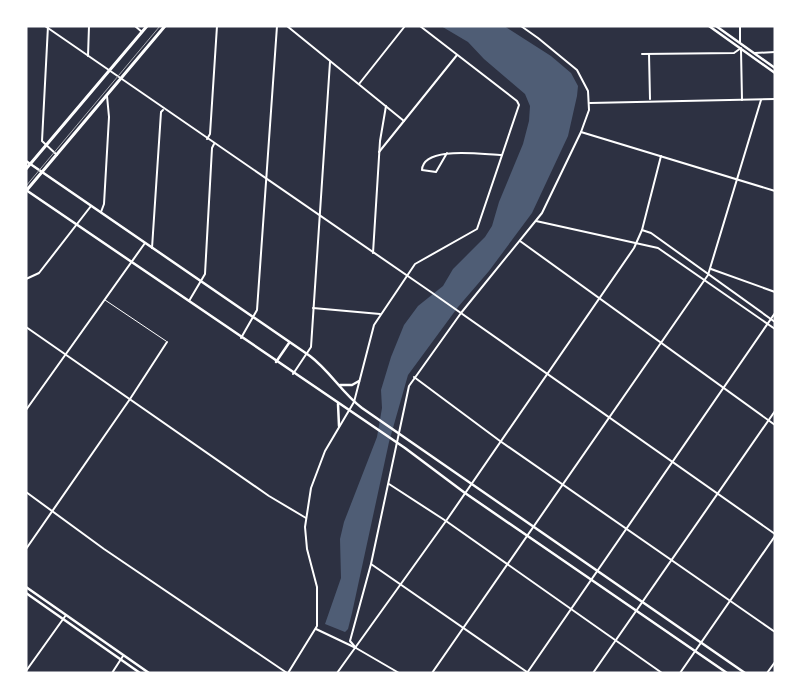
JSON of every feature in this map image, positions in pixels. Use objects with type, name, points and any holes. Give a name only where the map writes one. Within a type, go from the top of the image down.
[{"type":"main road","points":[[26,168],[28,163],[46,145],[147,26]]},
{"type":"main road","points":[[26,191],[165,26]]},
{"type":"street","points":[[88,56],[89,26]]},
{"type":"street","points":[[135,26],[142,32]]},
{"type":"street","points":[[207,139],[210,134],[217,26]]},
{"type":"street","points":[[241,338],[257,310],[277,26]]},
{"type":"street","points":[[287,26],[404,121]]},
{"type":"street","points":[[359,84],[404,26]]},
{"type":"street","points":[[26,492],[104,549],[287,673],[316,629],[317,587],[307,549],[306,518],[317,469],[339,426],[354,402],[368,344],[380,314],[406,275],[415,264],[477,229],[518,102],[420,26]]},
{"type":"street","points":[[356,648],[350,641],[356,625],[371,564],[407,390],[414,377],[461,313],[536,221],[549,202],[581,132],[590,103],[586,84],[577,70],[567,60],[521,26]]},
{"type":"street","points":[[709,26],[775,73]]},
{"type":"street","points":[[716,26],[775,68]]},
{"type":"street","points":[[740,26],[742,100]]},
{"type":"street","points":[[47,27],[164,110],[457,310],[775,535],[680,673]]},
{"type":"street","points":[[47,27],[42,141],[57,155]]},
{"type":"street","points":[[642,54],[734,53],[741,48]]},
{"type":"street","points":[[753,53],[775,52]]},
{"type":"street","points":[[649,54],[650,100]]},
{"type":"street","points":[[380,152],[457,55]]},
{"type":"street","points":[[293,374],[308,354],[311,346],[330,62]]},
{"type":"street","points":[[101,212],[104,204],[109,117],[107,96]]},
{"type":"street","points":[[590,103],[650,100],[775,99]]},
{"type":"street","points":[[432,673],[708,275],[761,100]]},
{"type":"street","points":[[373,253],[380,152],[386,106]]},
{"type":"street","points":[[152,248],[161,112],[164,110]]},
{"type":"street","points":[[581,132],[775,191]]},
{"type":"street","points":[[188,302],[202,282],[205,274],[212,148],[214,144]]},
{"type":"street","points":[[446,153],[436,172],[422,170],[422,166],[433,155],[446,153],[502,155]]},
{"type":"street","points":[[337,673],[446,521],[637,242],[642,230],[661,156]]},
{"type":"street","points":[[28,163],[308,354],[326,369],[354,402],[744,673]]},
{"type":"street","points":[[26,191],[348,412],[397,443],[465,493],[727,673]]},
{"type":"street","points":[[26,279],[39,273],[78,226],[91,206]]},
{"type":"street","points":[[536,221],[658,248],[775,329]]},
{"type":"street","points":[[642,230],[651,233],[775,322]]},
{"type":"street","points":[[520,241],[660,344],[775,425]]},
{"type":"street","points":[[26,410],[145,243]]},
{"type":"street","points":[[711,269],[775,292]]},
{"type":"street","points":[[313,308],[380,314]]},
{"type":"street","points":[[371,564],[527,673],[775,313]]},
{"type":"street","points":[[26,328],[264,492],[306,518]]},
{"type":"street","points":[[26,550],[167,342]]},
{"type":"street","points":[[276,362],[290,342]]},
{"type":"street","points":[[414,377],[500,441],[775,632]]},
{"type":"street","points":[[339,385],[352,385],[359,381]]},
{"type":"street","points":[[338,404],[339,426]]},
{"type":"street","points":[[593,673],[775,411]]},
{"type":"street","points":[[388,483],[446,521],[662,673]]},
{"type":"street","points":[[26,587],[149,673]]},
{"type":"street","points":[[26,593],[140,673]]},
{"type":"street","points":[[26,671],[66,615]]},
{"type":"street","points":[[316,629],[356,648],[399,673]]},
{"type":"street","points":[[112,673],[124,655]]},
{"type":"street","points":[[767,673],[775,662]]},
{"type":"lane","points":[[104,299],[167,342]]},
{"type":"water","points":[[441,26],[504,26],[551,56],[571,73],[578,86],[577,96],[568,136],[532,213],[489,271],[458,307],[408,375],[389,442],[352,613],[348,629],[345,632],[325,624],[341,578],[340,539],[344,522],[377,437],[382,408],[381,390],[391,357],[404,325],[418,306],[443,286],[453,269],[485,237],[492,226],[499,202],[523,144],[529,121],[530,106],[525,94],[484,59],[468,42]]},
{"type":"tram line","points":[[26,186],[160,26]]}]
